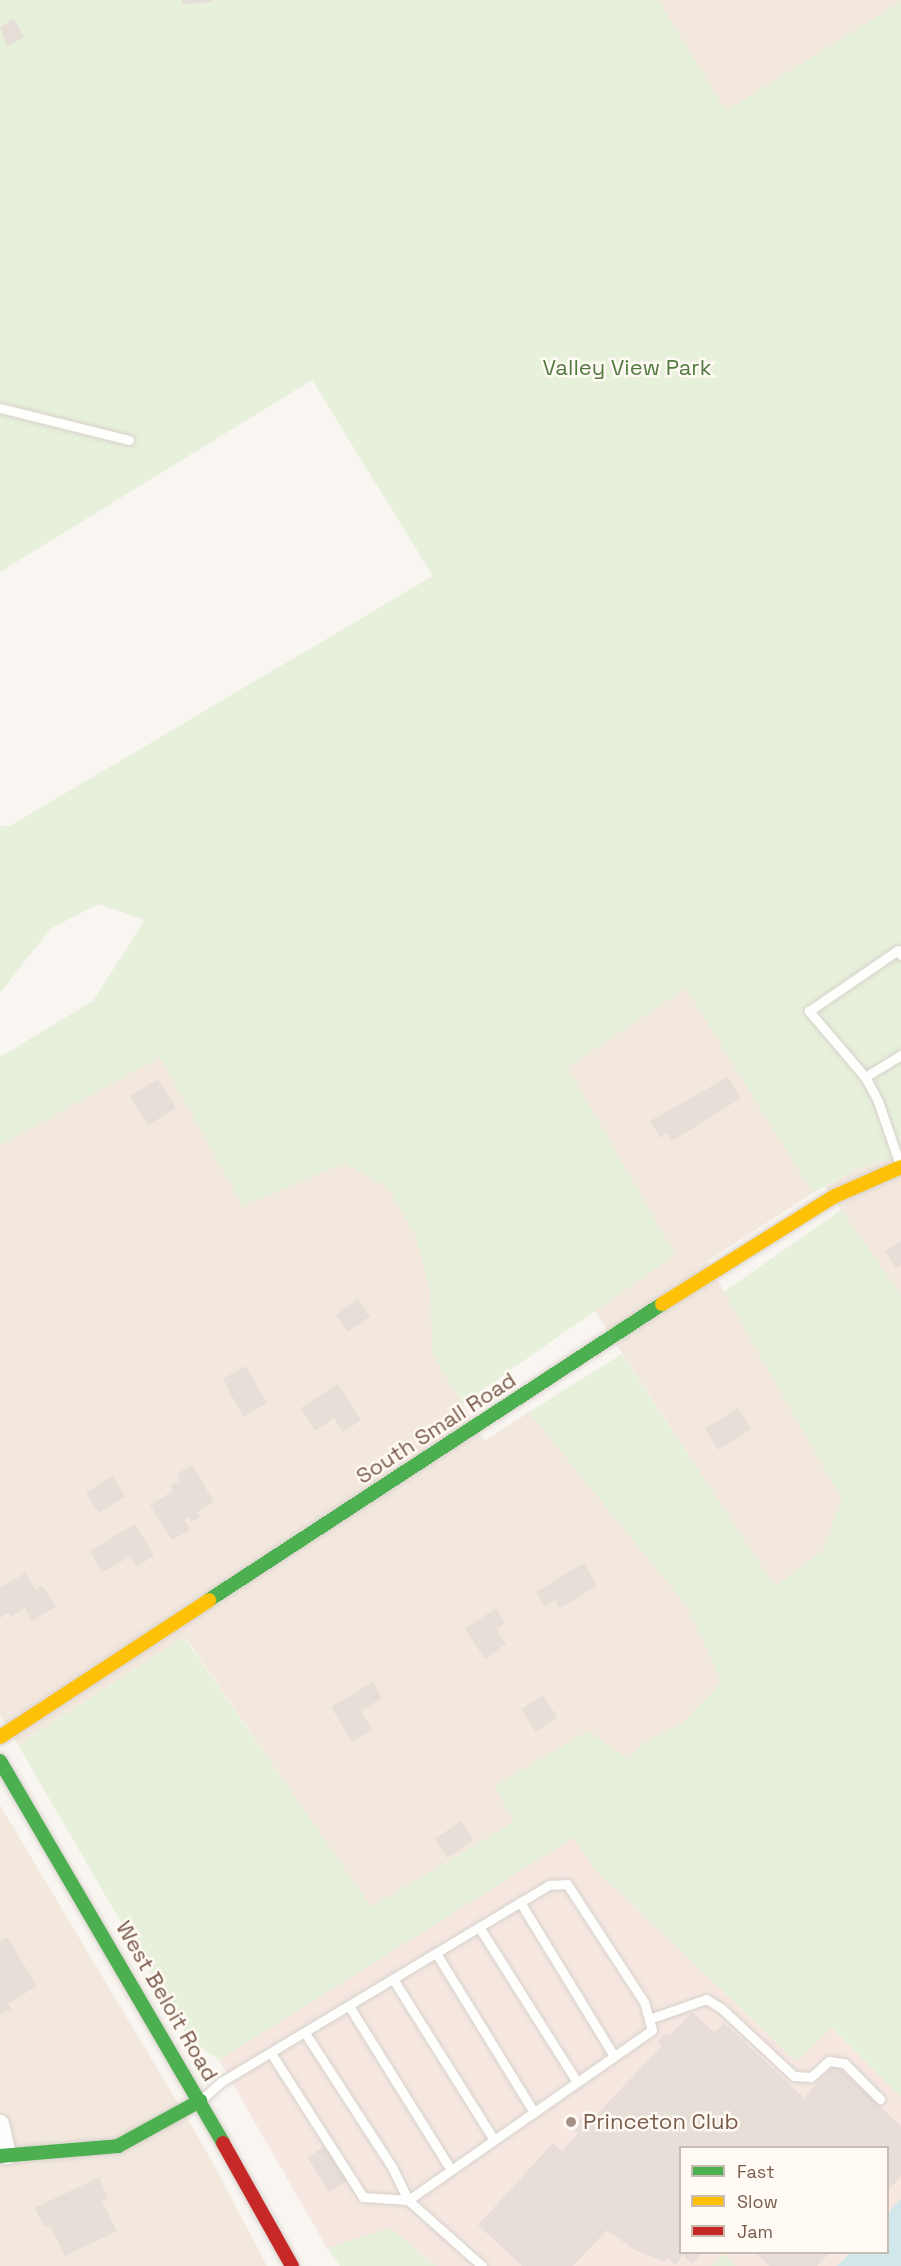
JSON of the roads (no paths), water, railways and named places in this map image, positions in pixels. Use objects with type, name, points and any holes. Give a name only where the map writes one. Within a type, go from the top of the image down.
[{"type":"street","name":"South Small Road","points":[[0,1737],[664,1302],[835,1196],[901,1167]]},
{"type":"street","name":"West Beloit Road","points":[[0,1761],[200,2100],[292,2266]]},
{"type":"street","points":[[0,2124],[4,2155],[118,2146],[200,2100]]},
{"type":"lane","points":[[0,408],[129,440]]},
{"type":"lane","points":[[901,955],[898,950],[809,1011],[865,1077],[878,1101],[901,1167]]},
{"type":"lane","points":[[865,1077],[901,1055]]},
{"type":"lane","points":[[200,2100],[221,2082],[549,1885],[567,1884],[644,2002],[652,2030],[408,2200],[363,2197],[271,2053]]},
{"type":"lane","points":[[520,1902],[614,2056]]},
{"type":"lane","points":[[479,1927],[577,2082]]},
{"type":"lane","points":[[436,1953],[534,2112]]},
{"type":"lane","points":[[393,1979],[494,2140]]},
{"type":"lane","points":[[649,2019],[706,1999],[722,2008],[794,2076],[811,2077],[829,2061],[844,2063],[880,2099]]},
{"type":"lane","points":[[349,2006],[451,2170]]},
{"type":"lane","points":[[305,2032],[392,2167],[408,2200],[482,2266]]},
{"type":"water","points":[[901,2199],[901,2266],[837,2266],[849,2254],[889,2254],[889,2212]]},
{"type":"place","name":"Princeton Club","points":[[571,2122]]},
{"type":"park label","name":"Valley View Park","points":[[627,368]]}]
